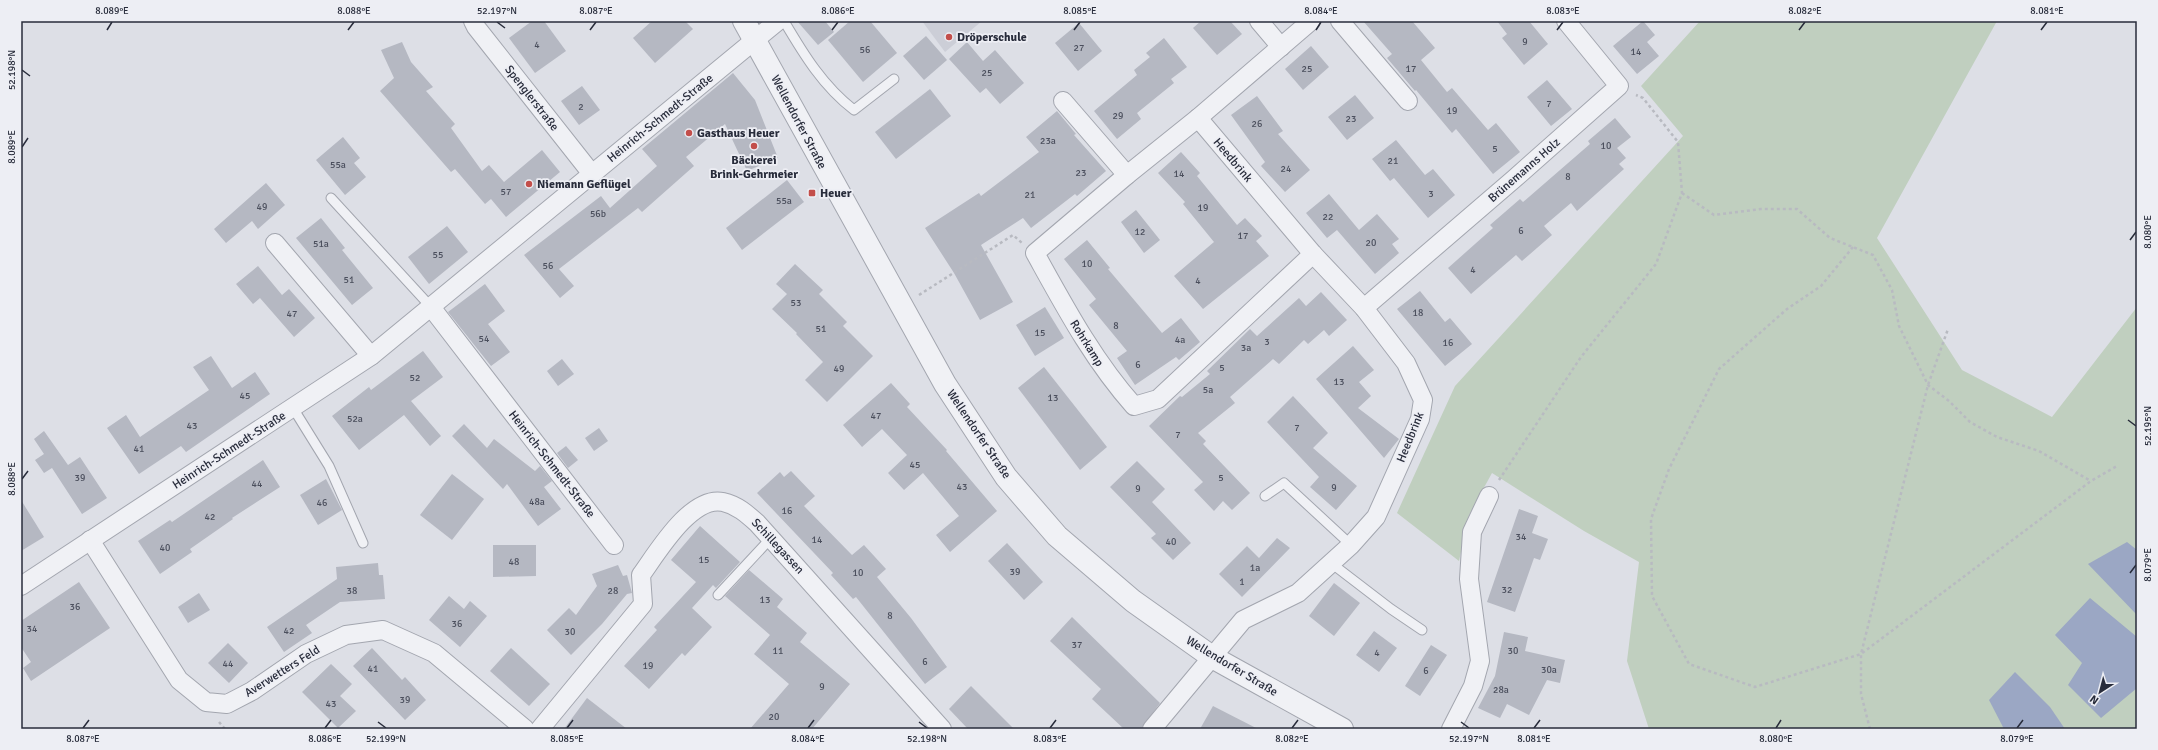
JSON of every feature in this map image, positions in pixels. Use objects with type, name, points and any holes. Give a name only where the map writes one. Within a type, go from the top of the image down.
[{"type":"street","name":"Spenglerstraße","points":[[473,21],[476,27],[592,174]]},
{"type":"street","name":"Wellendorfer Straße","points":[[744,21],[756,40],[831,179],[903,304],[946,384],[1006,477],[1057,536],[1133,601],[1212,657],[1342,729]]},
{"type":"street","name":"Heinrich-Schmedt-Straße","points":[[21,586],[371,356],[778,21]]},
{"type":"street","points":[[1259,21],[1281,47]]},
{"type":"street","points":[[1034,253],[1126,175],[1198,118],[1311,21]]},
{"type":"street","points":[[1340,21],[1408,101]]},
{"type":"street","points":[[1566,21],[1619,86]]},
{"type":"street","name":"Brünemanns Holz","points":[[1364,308],[1514,180],[1619,86]]},
{"type":"street","points":[[1063,101],[1126,175]]},
{"type":"street","name":"Heedbrink","points":[[1198,118],[1313,254],[1364,308],[1406,363],[1424,400],[1420,419],[1376,517],[1351,544],[1298,593],[1243,620],[1212,657]]},
{"type":"street","points":[[275,242],[371,356]]},
{"type":"street","name":"Rohrkamp","points":[[1034,253],[1082,337],[1111,380],[1134,406],[1158,399],[1313,254]]},
{"type":"street","name":"Heinrich-Schmedt-Straße","points":[[431,307],[614,545]]},
{"type":"street","points":[[1451,729],[1473,686],[1480,661],[1469,579],[1472,532],[1489,496]]},
{"type":"street","name":"Schillegassen","points":[[540,729],[622,627],[643,604],[641,575],[685,518],[694,510],[708,503],[722,501],[741,509],[771,538],[942,729]]},
{"type":"street","name":"Averwetters Feld","points":[[90,540],[179,680],[206,702],[227,704],[252,691],[306,654],[346,634],[383,630],[434,653],[525,729]]},
{"type":"street","points":[[1152,729],[1212,657]]},
{"type":"lane","points":[[784,21],[820,77],[836,95],[854,110],[894,79]]},
{"type":"lane","points":[[331,198],[431,307]]},
{"type":"lane","points":[[292,408],[329,466],[364,543]]},
{"type":"lane","points":[[1265,496],[1284,483],[1351,544]]},
{"type":"lane","points":[[718,595],[771,538]]},
{"type":"lane","points":[[1331,563],[1391,609],[1422,630]]},
{"type":"path","points":[[1489,496],[1581,357],[1656,264],[1682,193],[1678,142],[1643,98],[1619,86]]},
{"type":"path","points":[[1682,193],[1714,215],[1761,209],[1797,209],[1830,238],[1873,255],[1892,290],[1899,326],[1928,385],[1970,422],[1997,437],[2039,451],[2091,481]]},
{"type":"path","points":[[903,304],[1013,235],[1034,253]]},
{"type":"path","points":[[1853,247],[1821,286],[1787,309],[1719,370],[1669,469],[1651,519],[1652,596],[1689,664],[1755,687],[1861,654],[2091,481],[2117,466]]},
{"type":"path","points":[[1870,729],[1861,694],[1861,654],[1928,385],[1948,330]]},
{"type":"shaded area","name":"Dröperschule","points":[[922,21],[982,21],[945,52]]},
{"type":"green space","points":[[1700,21],[1997,21],[1877,238],[1962,370],[2052,417],[2137,307],[2137,729],[1649,729],[1627,661],[1639,562],[1584,531],[1492,473],[1469,515],[1459,561],[1397,513],[1455,386],[1683,136],[1641,86]]},
{"type":"water","points":[[2127,542],[2137,550],[2137,615],[2088,564]]},
{"type":"water","points":[[2090,598],[2137,637],[2137,688],[2101,718],[2068,685],[2082,663],[2055,635]]},
{"type":"water","points":[[2015,672],[2050,707],[2065,729],[2004,729],[1989,700]]},
{"type":"building","points":[[532,21],[544,21],[566,51],[535,73],[509,38]]},
{"type":"building","points":[[652,21],[685,21],[693,29],[655,63],[633,38]]},
{"type":"building","points":[[797,21],[825,21],[834,32],[818,45]]},
{"type":"building","points":[[850,21],[870,21],[897,53],[863,82],[828,40]]},
{"type":"building","points":[[1201,21],[1230,21],[1242,34],[1217,55],[1193,28]]},
{"type":"building","points":[[1363,21],[1412,21],[1435,48],[1421,60],[1447,92],[1452,88],[1488,130],[1496,123],[1520,152],[1493,174],[1456,129],[1452,133],[1416,90],[1415,91],[1387,58],[1392,54]]},
{"type":"building","points":[[1497,21],[1529,21],[1548,44],[1524,65],[1502,38],[1507,34]]},
{"type":"building","points":[[1643,21],[1655,35],[1647,42],[1659,56],[1637,74],[1613,46]]},
{"type":"building","points":[[1079,23],[1102,51],[1078,71],[1055,43]]},
{"type":"building","points":[[926,36],[947,60],[924,80],[903,56]]},
{"type":"building","points":[[1164,38],[1187,67],[1171,79],[1174,83],[1137,113],[1141,119],[1117,139],[1094,111],[1137,75],[1134,70],[1150,57],[1146,53]]},
{"type":"building","points":[[402,42],[411,62],[433,87],[426,91],[455,124],[451,128],[482,171],[489,165],[504,182],[542,150],[560,172],[506,217],[491,199],[485,204],[455,169],[451,172],[380,91],[394,78],[381,50]]},
{"type":"building","points":[[967,42],[983,61],[995,50],[1024,83],[1000,104],[986,88],[980,93],[949,59]]},
{"type":"building","points":[[1311,46],[1329,67],[1303,90],[1285,69]]},
{"type":"building","points":[[733,73],[755,100],[778,158],[747,171],[725,124],[686,157],[694,166],[642,212],[638,208],[559,269],[574,286],[560,298],[524,255],[601,196],[610,208],[657,166],[642,149]]},
{"type":"building","points":[[1547,80],[1572,109],[1551,126],[1527,97]]},
{"type":"building","points":[[582,86],[600,110],[579,125],[561,101]]},
{"type":"building","points":[[930,89],[951,116],[896,159],[875,132]]},
{"type":"building","points":[[1355,95],[1374,118],[1347,140],[1328,117]]},
{"type":"building","points":[[1257,96],[1283,131],[1278,134],[1310,170],[1285,192],[1261,166],[1265,162],[1231,115]]},
{"type":"building","points":[[1057,111],[1076,134],[1074,135],[1106,171],[1077,196],[1075,194],[1031,228],[1023,218],[981,245],[1013,302],[980,320],[954,273],[925,228],[979,193],[981,196],[1039,152],[1026,137]]},
{"type":"building","points":[[1615,118],[1631,137],[1617,148],[1626,158],[1619,164],[1624,169],[1577,211],[1571,203],[1544,226],[1552,235],[1522,261],[1516,255],[1471,294],[1448,268],[1493,228],[1490,225],[1520,199],[1523,202],[1590,144],[1588,141]]},
{"type":"building","points":[[343,137],[360,158],[354,163],[366,177],[345,195],[316,160]]},
{"type":"building","points":[[1396,140],[1425,175],[1433,169],[1455,195],[1428,218],[1394,178],[1390,181],[1372,159]]},
{"type":"building","points":[[1181,152],[1200,173],[1197,176],[1237,225],[1245,218],[1262,236],[1256,241],[1269,256],[1203,309],[1174,276],[1214,242],[1183,204],[1185,202],[1158,173]]},
{"type":"building","points":[[787,180],[804,202],[742,250],[726,228]]},
{"type":"building","points":[[266,183],[285,205],[258,229],[252,221],[226,243],[214,229]]},
{"type":"building","points":[[1329,194],[1359,230],[1377,214],[1399,239],[1392,244],[1399,253],[1375,274],[1337,230],[1327,238],[1306,213]]},
{"type":"building","points":[[1136,210],[1160,240],[1144,253],[1121,222]]},
{"type":"building","points":[[321,218],[345,248],[342,250],[373,288],[352,305],[296,238]]},
{"type":"building","points":[[447,226],[468,252],[429,284],[408,257]]},
{"type":"building","points":[[1087,240],[1110,268],[1108,269],[1162,333],[1181,318],[1200,342],[1179,360],[1176,357],[1135,385],[1117,358],[1127,351],[1089,305],[1096,299],[1064,259]]},
{"type":"building","points":[[795,264],[823,290],[819,294],[847,322],[843,326],[873,356],[827,402],[805,380],[823,362],[796,334],[797,333],[772,309],[787,294],[776,284]]},
{"type":"building","points":[[258,266],[282,295],[289,289],[315,318],[294,337],[260,298],[253,304],[236,284]]},
{"type":"building","points":[[485,284],[505,311],[488,324],[510,352],[491,366],[448,312]]},
{"type":"building","points":[[1420,291],[1445,322],[1450,318],[1472,344],[1445,366],[1397,309]]},
{"type":"building","points":[[1321,292],[1347,320],[1329,336],[1324,330],[1308,344],[1304,340],[1279,364],[1273,359],[1230,397],[1235,403],[1198,433],[1206,441],[1203,444],[1250,493],[1232,510],[1223,501],[1214,511],[1194,490],[1203,482],[1149,426],[1180,396],[1182,397],[1210,374],[1207,371],[1250,329],[1257,336],[1299,298],[1306,306]]},
{"type":"building","points":[[1045,307],[1064,338],[1035,356],[1016,325]]},
{"type":"building","points":[[1353,346],[1374,370],[1359,382],[1371,396],[1358,408],[1399,439],[1384,458],[1316,379]]},
{"type":"building","points":[[423,351],[443,377],[411,401],[441,436],[430,446],[404,415],[359,450],[332,416],[369,387],[371,390]]},
{"type":"building","points":[[211,356],[232,388],[255,372],[270,394],[186,452],[181,446],[139,474],[107,428],[126,415],[140,437],[209,390],[193,367]]},
{"type":"building","points":[[562,359],[574,374],[558,386],[547,371]]},
{"type":"building","points":[[1044,367],[1107,447],[1080,470],[1018,388]]},
{"type":"building","points":[[891,383],[910,404],[907,407],[947,450],[946,451],[997,511],[950,552],[936,535],[959,516],[923,473],[904,490],[888,473],[907,455],[882,429],[862,447],[843,425]]},
{"type":"building","points":[[1293,396],[1328,433],[1313,448],[1357,486],[1336,510],[1310,487],[1319,477],[1267,422]]},
{"type":"building","points":[[464,424],[487,448],[494,439],[535,471],[540,466],[552,481],[544,487],[561,509],[538,526],[507,484],[503,489],[452,436]]},
{"type":"building","points":[[599,428],[608,441],[594,451],[585,438]]},
{"type":"building","points":[[44,431],[68,465],[80,457],[107,498],[82,514],[52,468],[44,473],[35,460],[44,454],[34,439]]},
{"type":"building","points":[[566,446],[578,460],[568,468],[557,453]]},
{"type":"building","points":[[263,460],[280,487],[232,518],[233,519],[190,549],[192,552],[160,574],[138,541],[170,520],[172,522]]},
{"type":"building","points":[[1137,461],[1165,489],[1152,502],[1191,543],[1173,560],[1151,538],[1156,534],[1110,487]]},
{"type":"building","points":[[791,471],[815,496],[804,506],[852,555],[864,545],[886,569],[877,577],[911,618],[947,667],[925,684],[856,597],[853,599],[831,575],[833,573],[757,493],[780,472],[784,477]]},
{"type":"building","points":[[452,474],[484,499],[452,540],[420,515]]},
{"type":"building","points":[[326,479],[342,510],[318,525],[300,495]]},
{"type":"building","points":[[21,500],[44,537],[21,551]]},
{"type":"building","points":[[1519,509],[1538,516],[1532,533],[1548,539],[1540,560],[1534,558],[1515,612],[1487,602]]},
{"type":"building","points":[[700,526],[740,562],[716,588],[713,585],[692,608],[712,627],[685,656],[682,653],[649,689],[624,666],[657,630],[654,627],[696,582],[671,560]]},
{"type":"building","points":[[1277,538],[1290,548],[1242,597],[1219,574],[1247,546],[1259,558]]},
{"type":"building","points":[[1007,543],[1043,582],[1024,600],[988,561]]},
{"type":"building","points":[[493,545],[536,545],[536,576],[493,577]]},
{"type":"building","points":[[378,563],[379,575],[383,575],[385,599],[340,602],[306,625],[312,633],[284,652],[267,627],[337,579],[336,567]]},
{"type":"building","points":[[618,565],[623,576],[627,575],[632,593],[627,594],[602,624],[571,655],[547,630],[569,608],[576,615],[597,586],[592,574]]},
{"type":"building","points":[[749,570],[783,599],[777,607],[807,633],[800,642],[850,684],[812,729],[750,729],[789,684],[754,654],[770,635],[725,596]]},
{"type":"building","points":[[79,582],[110,628],[31,681],[23,668],[31,662],[21,647],[21,621]]},
{"type":"building","points":[[1334,583],[1360,603],[1334,636],[1309,616]]},
{"type":"building","points":[[199,593],[210,610],[188,623],[178,607]]},
{"type":"building","points":[[449,596],[464,609],[470,601],[487,616],[460,647],[429,620]]},
{"type":"building","points":[[1072,617],[1160,703],[1141,729],[1124,729],[1092,699],[1101,689],[1050,641]]},
{"type":"building","points":[[1374,631],[1397,648],[1379,672],[1356,655]]},
{"type":"building","points":[[1504,632],[1528,637],[1525,651],[1565,660],[1560,683],[1547,680],[1529,715],[1507,704],[1500,718],[1478,708],[1495,676]]},
{"type":"building","points":[[228,643],[248,663],[229,683],[208,663]]},
{"type":"building","points":[[1431,645],[1447,655],[1420,696],[1405,686]]},
{"type":"building","points":[[372,648],[402,680],[405,677],[426,700],[405,720],[353,666]]},
{"type":"building","points":[[511,648],[550,684],[529,706],[490,671]]},
{"type":"building","points":[[331,664],[352,684],[340,696],[356,711],[338,728],[302,692]]},
{"type":"building","points":[[971,686],[1014,729],[968,729],[949,709]]},
{"type":"building","points":[[587,698],[627,729],[564,729]]},
{"type":"building","points":[[1213,706],[1258,729],[1200,729]]},
{"type":"place","name":"Dröperschule","points":[[949,37]]},
{"type":"place","name":"Gasthaus Heuer","points":[[689,133]]},
{"type":"place","name":"Bäckerei Brink-Gehrmeier","points":[[754,146]]},
{"type":"place","name":"Niemann Geflügel","points":[[529,184]]},
{"type":"place","name":"Heuer","points":[[812,193]]}]
